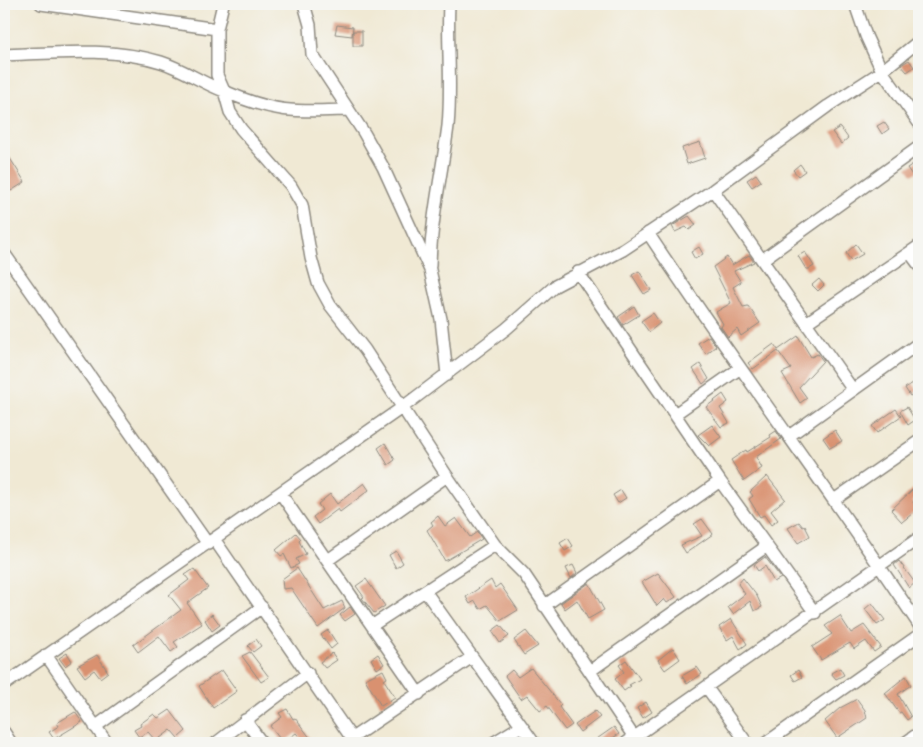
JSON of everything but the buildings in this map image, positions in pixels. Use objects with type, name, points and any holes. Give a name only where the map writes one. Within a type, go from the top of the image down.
[{"type":"street","points":[[41,4],[217,29]]},
{"type":"street","points":[[223,4],[217,29],[218,75],[224,91],[225,103],[241,130],[291,186],[302,205],[311,258],[318,283],[330,305],[365,350],[404,407],[447,476],[495,545],[524,574],[590,671],[633,741],[919,538]]},
{"type":"street","points":[[304,4],[310,25],[312,54],[364,133],[383,168],[430,270],[440,319],[447,375]]},
{"type":"street","points":[[430,270],[433,222],[448,126],[449,4]]},
{"type":"street","points":[[855,4],[866,36],[882,71],[919,123]]},
{"type":"street","points":[[4,685],[404,407],[506,329],[549,290],[578,272],[623,250],[713,190],[828,106],[882,71],[919,41]]},
{"type":"street","points":[[4,54],[103,52],[150,60],[177,68],[200,81],[255,105],[298,112],[348,110]]},
{"type":"street","points":[[762,260],[919,147]]},
{"type":"street","points":[[713,190],[853,390]]},
{"type":"street","points":[[648,233],[739,369],[789,436],[919,624]]},
{"type":"street","points":[[806,323],[915,249],[919,266]]},
{"type":"street","points":[[4,253],[211,541],[262,607],[353,741],[472,658]]},
{"type":"street","points":[[578,272],[720,481],[815,613]]},
{"type":"street","points":[[789,436],[919,343]]},
{"type":"street","points":[[675,414],[739,369]]},
{"type":"street","points":[[834,500],[919,441]]},
{"type":"street","points":[[328,560],[447,476]]},
{"type":"street","points":[[544,606],[720,481]]},
{"type":"street","points":[[281,494],[419,694]]},
{"type":"street","points":[[373,625],[495,545]]},
{"type":"street","points":[[590,671],[767,546]]},
{"type":"street","points":[[425,591],[534,743]]},
{"type":"street","points":[[95,727],[262,607]]},
{"type":"street","points":[[766,743],[919,635]]},
{"type":"street","points":[[46,654],[107,743]]},
{"type":"street","points":[[216,743],[308,673]]},
{"type":"street","points":[[707,688],[747,743]]},
{"type":"street","points":[[245,720],[262,743]]},
{"type":"street","points":[[493,743],[521,726]]},
{"type":"street","points":[[4,732],[11,743]]},
{"type":"street","points":[[904,743],[919,733]]}]
